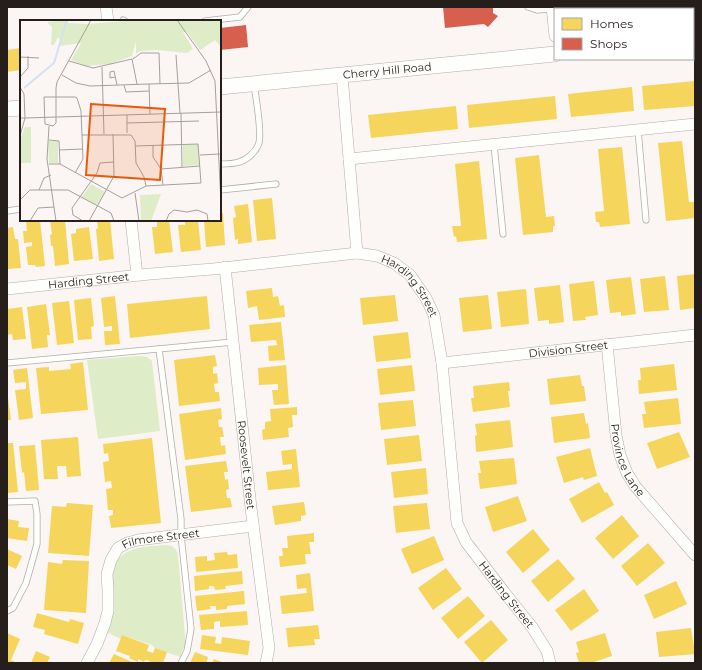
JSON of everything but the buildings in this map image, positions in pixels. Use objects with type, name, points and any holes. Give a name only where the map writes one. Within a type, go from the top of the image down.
[{"type":"main road","name":"Cherry Hill Road","points":[[221,87],[554,54]]},
{"type":"main road","points":[[7,109],[20,108]]},
{"type":"street","points":[[106,7],[108,20]]},
{"type":"street","points":[[552,8],[554,27]]},
{"type":"street","points":[[342,75],[357,253]]},
{"type":"street","points":[[349,159],[695,124]]},
{"type":"street","points":[[131,221],[137,275]]},
{"type":"street","name":"Harding Street","points":[[7,289],[357,253],[377,256],[394,263],[410,275],[426,298],[434,315],[442,363],[457,523],[466,542],[532,628],[547,651],[550,663]]},
{"type":"street","name":"Roosevelt Street","points":[[225,267],[253,526],[269,648],[266,663]]},
{"type":"street","name":"Division Street","points":[[442,363],[695,335]]},
{"type":"street","name":"Province Lane","points":[[607,344],[616,435],[620,455],[627,473],[635,486],[695,555]]},
{"type":"street","name":"Filmore Street","points":[[87,663],[97,644],[105,623],[108,611],[107,574],[111,560],[118,548],[127,542],[138,540],[253,526]]},
{"type":"lane","points":[[214,20],[240,17],[248,7]]},
{"type":"lane","points":[[528,7],[537,10],[552,8]]},
{"type":"lane","points":[[221,164],[239,162],[246,159],[254,151],[258,144],[260,131],[254,84]]},
{"type":"lane","points":[[638,130],[646,220]]},
{"type":"lane","points":[[494,145],[503,234]]},
{"type":"lane","points":[[221,190],[276,184]]},
{"type":"lane","points":[[7,211],[20,209]]},
{"type":"lane","points":[[7,363],[233,342]]},
{"type":"lane","points":[[159,349],[181,519],[181,535],[191,628],[187,651],[181,663]]},
{"type":"lane","points":[[7,502],[35,501],[37,514],[37,544],[26,583],[13,608],[7,611]]},
{"type":"green space","points":[[139,356],[147,357],[152,361],[160,431],[98,439],[87,360]]},
{"type":"green space","points":[[166,545],[174,547],[177,550],[178,555],[185,635],[185,644],[180,657],[155,648],[152,645],[122,635],[121,639],[108,633],[114,600],[112,571],[117,561],[133,549],[147,546]]}]
